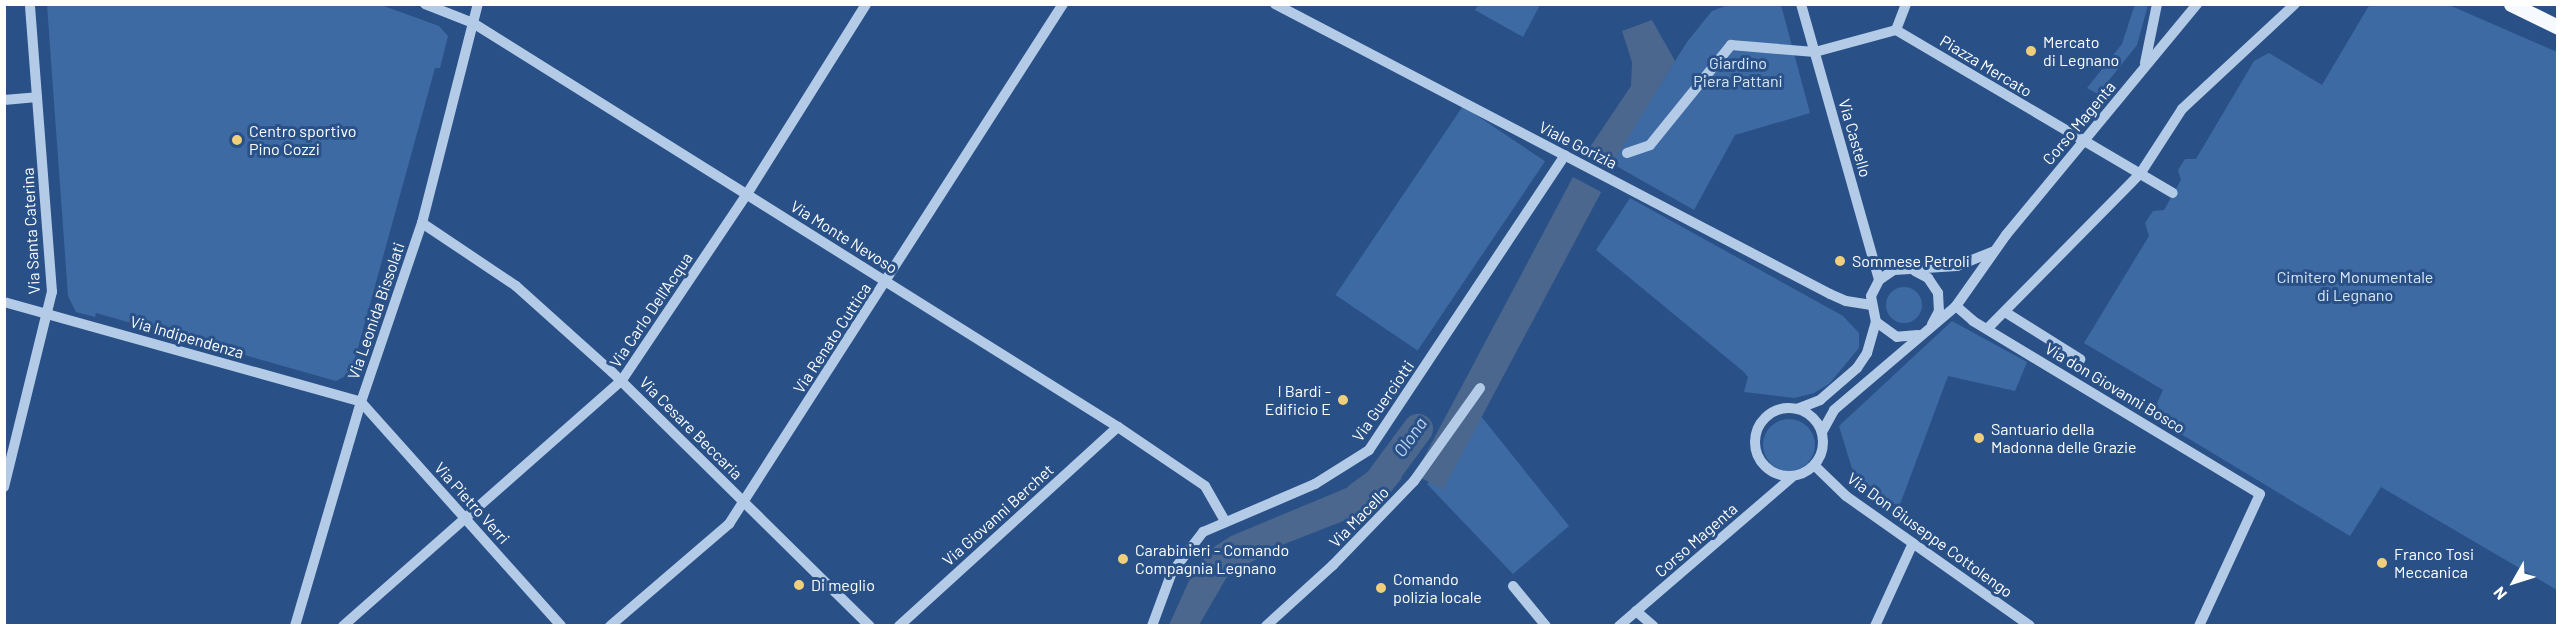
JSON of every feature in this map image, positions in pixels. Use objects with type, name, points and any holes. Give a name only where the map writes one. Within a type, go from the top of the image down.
[{"type":"main road","points":[[2511,4],[2558,27]]},
{"type":"street","name":"Via Santa Caterina","points":[[4,487],[52,292],[30,4]]},
{"type":"street","name":"Via Monte Nevoso","points":[[425,4],[473,22],[1118,427],[1205,486],[1225,521]]},
{"type":"street","name":"Via Leonida Bissolati","points":[[295,626],[361,402],[422,223],[478,4]]},
{"type":"street","name":"Via Carlo Dell'Acqua","points":[[343,626],[622,380],[747,194],[866,4]]},
{"type":"street","name":"Via Renato Cuttica","points":[[609,626],[729,524],[1063,4]]},
{"type":"street","name":"Viale Gorizia","points":[[1275,4],[1840,298],[1870,305]]},
{"type":"street","name":"Via Castello","points":[[1801,4],[1879,280]]},
{"type":"street","points":[[1627,153],[1650,145],[1731,45],[1815,52],[1896,30],[1906,4]]},
{"type":"street","points":[[2144,64],[2157,4]]},
{"type":"street","name":"Corso Magenta","points":[[1619,626],[1792,477],[1815,466],[1823,450],[1822,432],[1834,410],[1956,306],[1992,252],[2144,64],[2199,4]]},
{"type":"street","points":[[1987,329],[2140,174],[2182,109],[2295,4]]},
{"type":"street","name":"Piazza Mercato","points":[[1896,30],[2173,193]]},
{"type":"street","points":[[4,100],[37,97]]},
{"type":"street","name":"Via Guerciotti","points":[[1152,626],[1172,572],[1203,532],[1315,484],[1369,450],[1565,155]]},
{"type":"street","name":"Via Cesare Beccaria","points":[[422,223],[516,286],[622,380],[870,626]]},
{"type":"street","name":"Corso Magenta","points":[[1879,280],[1894,270],[1957,266],[1992,252]]},
{"type":"street","points":[[1879,280],[1870,305],[1876,322],[1897,337],[1927,330],[1939,311],[1938,293],[1928,278],[1912,270]]},
{"type":"street","name":"Via Indipendenza","points":[[4,303],[47,313],[361,402]]},
{"type":"street","name":"Via don Giovanni Bosco","points":[[1956,306],[1987,329],[2260,494],[2199,626]]},
{"type":"street","points":[[2005,312],[2080,359]]},
{"type":"street","points":[[1792,477],[1766,468],[1755,444],[1764,419],[1779,409],[1797,409],[1820,400],[1857,368],[1866,354],[1876,322]]},
{"type":"street","name":"Via Macello","points":[[1266,626],[1333,565],[1414,481],[1480,388]]},
{"type":"street","name":"Via Pietro Verri","points":[[361,402],[561,626]]},
{"type":"street","points":[[1797,409],[1813,417],[1822,432]]},
{"type":"street","name":"Via Giovanni Berchet","points":[[899,626],[1118,427]]},
{"type":"street","name":"Via Don Giuseppe Cottolengo","points":[[1815,466],[1846,495],[2030,626]]},
{"type":"street","points":[[1875,626],[1913,543]]},
{"type":"street","points":[[1513,586],[1546,626]]},
{"type":"street","points":[[1636,611],[1653,626]]},
{"type":"green space","points":[[1478,4],[1540,5],[1523,37],[1475,10]]},
{"type":"green space","points":[[2135,4],[2148,5],[2137,45],[2098,94],[2087,88],[2122,44]]},
{"type":"green space","name":"Cimitero Monumentale di Legnano","points":[[2370,4],[2449,5],[2557,52],[2557,590],[2381,487],[2350,536],[2151,416],[2163,390],[2084,343],[2149,236],[2145,223],[2153,211],[2164,210],[2181,180],[2178,170],[2185,159],[2196,159],[2254,61],[2269,53],[2322,85]]},
{"type":"green space","name":"Centro sportivo Pino Cozzi","points":[[47,5],[381,5],[439,26],[448,36],[440,68],[435,68],[351,373],[336,381],[96,313],[95,317],[76,312],[68,296]]},
{"type":"green space","name":"Giardino Piera Pattani","points":[[1728,5],[1781,5],[1810,113],[1735,135],[1694,210],[1611,163],[1687,42],[1712,11]]},
{"type":"green space","points":[[1463,106],[1545,161],[1418,350],[1336,295]]},
{"type":"green space","points":[[1630,198],[1843,316],[1859,333],[1859,348],[1829,384],[1814,393],[1794,398],[1744,392],[1748,377],[1744,372],[1596,250]]},
{"type":"green space","points":[[1904,287],[1917,292],[1922,305],[1917,318],[1904,323],[1891,318],[1886,305],[1891,292]]},
{"type":"green space","points":[[1952,321],[2027,362],[2015,391],[1948,376],[1899,507],[1854,475],[1839,426]]},
{"type":"green space","points":[[1480,415],[1569,526],[1513,574],[1427,484]]},
{"type":"green space","points":[[1784,419],[1794,419],[1808,426],[1815,445],[1808,464],[1794,471],[1784,471],[1774,467],[1767,460],[1763,450],[1763,440],[1767,430],[1774,423]]},
{"type":"water","points":[[1652,20],[1675,61],[1611,165],[1586,153],[1631,86],[1632,62],[1622,31]]},
{"type":"water","points":[[1573,177],[1601,192],[1443,490],[1415,475]]},
{"type":"water","points":[[1378,461],[1402,478],[1384,500],[1356,516],[1282,545],[1228,575],[1199,625],[1169,625],[1193,572],[1214,547],[1231,536],[1356,484]]},
{"type":"waterway","name":"Olona","points":[[1360,496],[1379,482],[1418,429]]},
{"type":"place","name":"Mercato di Legnano","points":[[2031,51]]},
{"type":"place","name":"Centro sportivo Pino Cozzi","points":[[237,140]]},
{"type":"place","name":"Sommese Petroli","points":[[1840,261]]},
{"type":"place","name":"I Bardi - Edificio E","points":[[1343,400]]},
{"type":"place","name":"Santuario della Madonna delle Grazie","points":[[1979,438]]},
{"type":"place","name":"Carabinieri - Comando Compagnia Legnano","points":[[1123,559]]},
{"type":"place","name":"Franco Tosi Meccanica","points":[[2382,563]]},
{"type":"place","name":"Di meglio","points":[[799,585]]},
{"type":"place","name":"Comando polizia locale","points":[[1381,588]]}]
